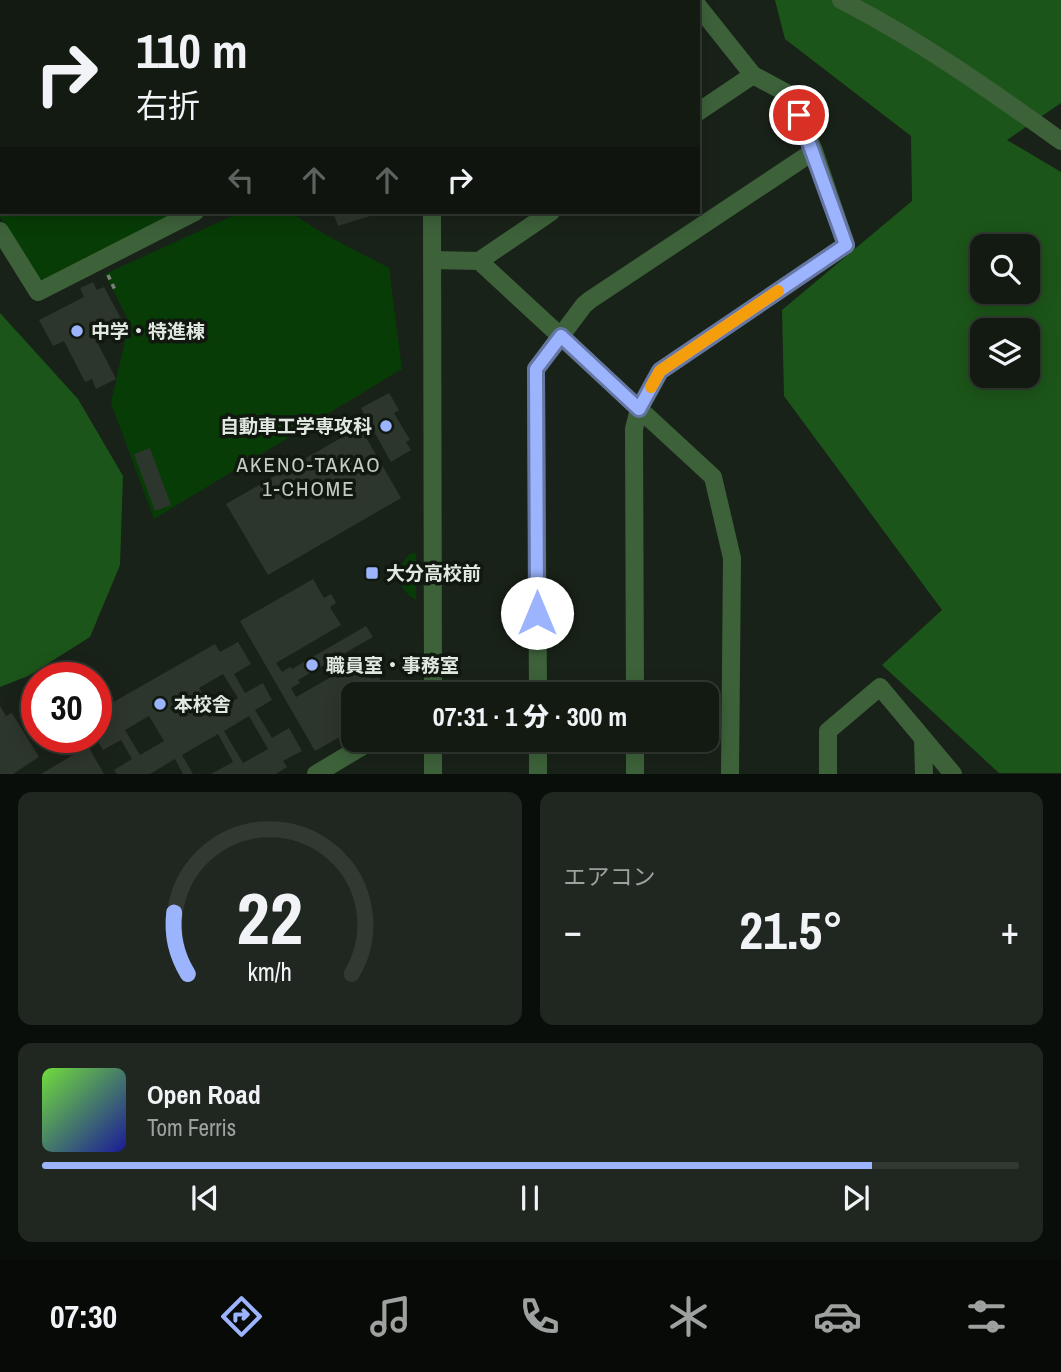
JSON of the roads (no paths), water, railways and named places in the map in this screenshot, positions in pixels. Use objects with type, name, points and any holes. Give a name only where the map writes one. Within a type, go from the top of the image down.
[{"type":"street","points":[[841,0],[942,57],[1061,141]]},
{"type":"street","points":[[635,682],[634,429],[639,409],[660,371],[846,245],[792,96],[753,75],[700,9]]},
{"type":"street","points":[[700,111],[753,75]]},
{"type":"street","points":[[538,682],[536,369],[590,300],[814,151]]},
{"type":"street","points":[[0,231],[38,292],[191,214]]},
{"type":"street","points":[[432,214],[433,682]]},
{"type":"street","points":[[433,260],[479,261],[543,214]]},
{"type":"street","points":[[479,261],[713,477],[732,558],[730,774]]},
{"type":"street","points":[[828,774],[828,731],[880,687],[953,774]]},
{"type":"street","points":[[923,739],[924,774]]},
{"type":"street","points":[[325,771],[354,752]]},
{"type":"street","points":[[433,752],[433,774]]},
{"type":"street","points":[[538,752],[538,774]]},
{"type":"street","points":[[635,752],[635,774]]},
{"type":"place","name":"中学・特進棟","points":[[77,331]]},
{"type":"place","name":"自動車工学専攻科","points":[[386,426]]},
{"type":"place","name":"大分高校前","points":[[372,573]]},
{"type":"place","name":"職員室・事務室","points":[[312,665]]},
{"type":"place","name":"本校舎","points":[[160,704]]},
{"type":"district","name":"AKENO-TAKAO 1-CHOME","points":[[309,476]]}]
